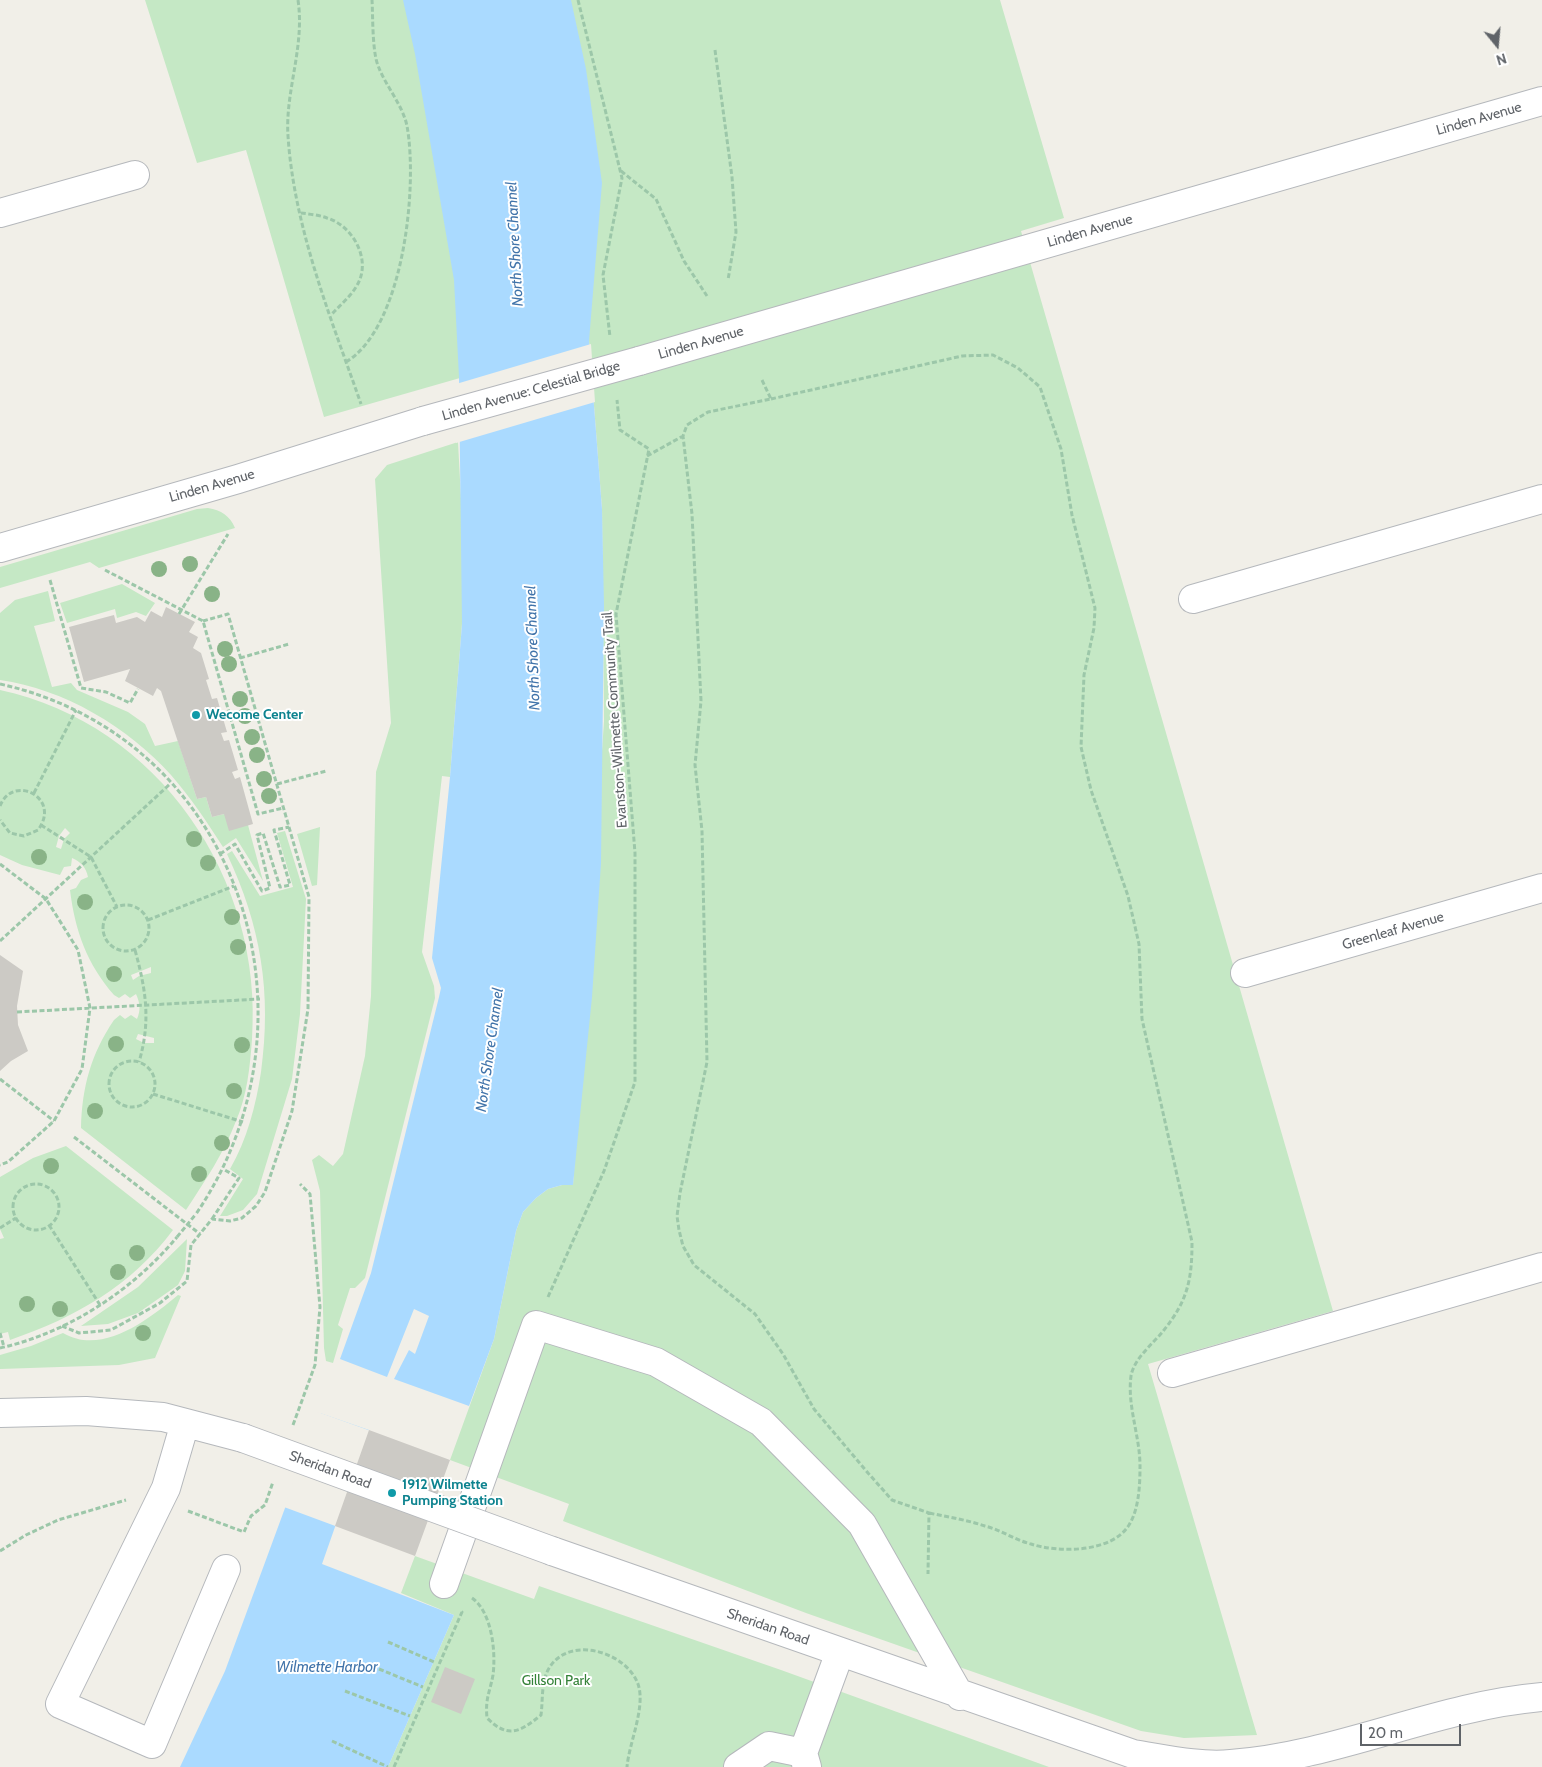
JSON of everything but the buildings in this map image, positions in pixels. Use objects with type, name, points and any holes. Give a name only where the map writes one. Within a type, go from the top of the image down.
[{"type":"street","name":"Linden Avenue","points":[[639,361],[1542,101]]},
{"type":"street","points":[[0,213],[135,175]]},
{"type":"street","name":"Linden Avenue: Celestial Bridge","points":[[423,421],[639,361]]},
{"type":"street","name":"Linden Avenue","points":[[0,548],[238,479],[423,421]]},
{"type":"street","points":[[1193,599],[1542,499]]},
{"type":"street","name":"Greenleaf Avenue","points":[[1245,973],[1542,888]]},
{"type":"street","points":[[1172,1373],[1542,1267]]},
{"type":"street","points":[[444,1584],[536,1325],[656,1362],[761,1422],[862,1524],[960,1696]]},
{"type":"street","name":"Sheridan Road","points":[[0,1413],[86,1410],[163,1417],[244,1438],[552,1551],[960,1696],[1133,1754],[1188,1762],[1229,1764],[1276,1759],[1342,1745],[1488,1704],[1542,1697]]},
{"type":"street","points":[[185,1423],[166,1488],[60,1704],[152,1744],[226,1569]]},
{"type":"street","points":[[738,1767],[769,1746],[805,1760],[840,1652]]},
{"type":"path","points":[[298,0],[301,19],[288,133],[290,164],[307,243],[361,404]]},
{"type":"path","points":[[346,362],[373,336],[391,294],[405,242],[410,196],[410,156],[407,124],[377,66],[372,0]]},
{"type":"path","points":[[578,0],[622,178],[604,275],[611,342]]},
{"type":"path","points":[[715,50],[732,177],[736,232],[728,280]]},
{"type":"path","points":[[620,170],[656,199],[684,261],[707,296]]},
{"type":"path","points":[[301,213],[328,218],[342,225],[352,236],[360,250],[363,268],[360,281],[331,315]]},
{"type":"path","points":[[993,354],[1018,368],[1040,387],[1061,449],[1072,516],[1094,608],[1094,628],[1084,675],[1081,747],[1091,790],[1128,896],[1136,934],[1142,1019],[1192,1242],[1192,1273],[1182,1302],[1165,1329],[1143,1354],[1131,1374],[1133,1424],[1140,1464],[1137,1505],[1129,1526],[1113,1540],[1095,1547],[1068,1550],[1031,1545],[985,1526],[929,1513],[892,1500],[814,1409],[784,1354],[755,1314],[694,1265],[683,1246],[677,1216],[680,1193],[707,1062],[702,831],[695,765],[701,700],[692,514],[683,436],[687,425],[708,412],[771,399],[962,356],[993,354]]},
{"type":"path","points":[[762,380],[771,399]]},
{"type":"path","points":[[616,391],[620,430],[649,449],[648,456]]},
{"type":"path","points":[[648,456],[683,436]]},
{"type":"path","name":"Evanston-Wilmette Community Trail","points":[[536,1325],[604,1172],[635,1082],[635,853],[616,614],[648,456]]},
{"type":"path","points":[[180,612],[228,534]]},
{"type":"path","points":[[105,570],[180,612],[203,621],[228,614],[309,897],[308,1009],[292,1111],[266,1192],[256,1206],[242,1218],[230,1222],[212,1219]]},
{"type":"path","points":[[50,580],[81,688],[106,692],[130,703],[138,689]]},
{"type":"path","points":[[203,621],[258,814],[283,808]]},
{"type":"path","points":[[240,658],[289,644]]},
{"type":"path","points":[[0,684],[41,694],[76,710],[102,725],[132,748],[170,784],[199,819],[220,854],[234,886],[252,940],[260,999],[257,1056],[243,1122],[223,1169],[196,1214],[177,1237],[130,1283],[100,1305],[62,1326],[2,1347],[0,1333]]},
{"type":"path","points":[[34,793],[76,710]]},
{"type":"path","points":[[277,784],[326,771]]},
{"type":"path","points":[[0,941],[170,784]]},
{"type":"path","points":[[0,805],[6,796],[12,792],[20,790],[34,793],[44,807],[45,815],[41,825],[31,834],[17,836],[10,833],[0,820]]},
{"type":"path","points":[[41,825],[91,857],[117,907]]},
{"type":"path","points":[[220,854],[235,844],[262,891],[270,888],[257,835],[263,833],[280,887],[290,885],[274,830],[289,827]]},
{"type":"path","points":[[0,864],[46,899],[78,950],[90,1008],[82,1069],[54,1121],[8,1162],[0,1165]]},
{"type":"path","points":[[148,920],[234,886]]},
{"type":"path","points":[[133,906],[140,910],[148,920],[149,930],[147,938],[142,945],[134,950],[128,951],[114,948],[105,938],[103,931],[106,916],[117,907],[133,906]]},
{"type":"path","points":[[134,950],[147,1006],[146,1037],[139,1062]]},
{"type":"path","points":[[17,1012],[260,999]]},
{"type":"path","points":[[131,1061],[139,1062],[151,1071],[155,1079],[153,1094],[148,1101],[135,1108],[121,1105],[111,1094],[110,1080],[117,1067],[131,1061]]},
{"type":"path","points":[[0,1079],[54,1121]]},
{"type":"path","points":[[153,1094],[243,1122]]},
{"type":"path","points":[[74,1137],[200,1234]]},
{"type":"path","points":[[62,1326],[79,1333],[111,1330],[160,1303],[187,1281],[191,1245],[212,1219],[239,1178],[223,1169]]},
{"type":"path","points":[[43,1184],[50,1188],[59,1201],[57,1217],[49,1226],[31,1229],[24,1226],[16,1218],[13,1209],[16,1195],[27,1185],[43,1184]]},
{"type":"path","points":[[291,1430],[315,1365],[320,1307],[310,1194],[300,1184]]},
{"type":"path","points":[[0,1228],[16,1218]]},
{"type":"path","points":[[49,1226],[100,1305]]},
{"type":"path","points":[[0,1551],[26,1535],[58,1520],[144,1494],[244,1532],[251,1516],[265,1505],[275,1477]]},
{"type":"path","points":[[905,1599],[922,1587],[928,1574],[929,1513]]},
{"type":"path","points":[[394,1767],[462,1612],[447,1604],[444,1584],[462,1591],[479,1604],[488,1623],[492,1647],[493,1675],[485,1700],[487,1718],[496,1727],[510,1732],[526,1727],[540,1715],[543,1684],[549,1669],[561,1655],[579,1650],[599,1651],[618,1659],[629,1669],[638,1684],[640,1700],[627,1767]]},
{"type":"path","points":[[388,1642],[434,1662]]},
{"type":"path","points":[[379,1669],[423,1686]]},
{"type":"path","points":[[345,1691],[410,1716]]},
{"type":"path","points":[[332,1741],[388,1767]]},
{"type":"green space","points":[[145,0],[1000,0],[1064,218],[1021,231],[1333,1311],[1148,1364],[1257,1735],[1184,1738],[1141,1731],[806,1613],[563,1521],[569,1504],[450,1460],[494,1339],[516,1231],[523,1212],[536,1198],[548,1189],[562,1185],[573,1185],[604,721],[602,509],[589,341],[324,417],[246,150],[197,163]]},
{"type":"green space","points":[[458,442],[463,536],[462,624],[450,777],[442,776],[422,952],[434,986],[435,998],[365,1278],[355,1288],[350,1288],[338,1325],[343,1329],[333,1363],[326,1361],[324,1348],[320,1191],[312,1160],[319,1155],[333,1166],[343,1154],[365,1056],[371,996],[376,772],[391,723],[375,479],[387,465]]},
{"type":"green space","points":[[208,508],[225,514],[235,528],[99,568],[90,562],[0,588],[0,567],[197,509]]},
{"type":"green space","points":[[122,584],[155,603],[146,616],[136,612],[117,618],[115,609],[67,623],[60,603]]},
{"type":"green space","points":[[48,591],[55,621],[34,626],[52,687],[71,683],[77,690],[128,712],[145,724],[155,746],[178,741],[197,799],[206,797],[212,817],[224,814],[248,825],[263,881],[236,838],[223,847],[171,775],[135,741],[115,726],[71,701],[48,692],[0,680],[0,613],[15,600]]},
{"type":"green space","points":[[0,690],[57,708],[108,737],[153,773],[190,818],[219,868],[240,922],[251,980],[252,1039],[250,1060],[243,1102],[231,1133],[214,1167],[186,1210],[81,1128],[83,1099],[89,1071],[99,1045],[114,1020],[120,1015],[125,1019],[131,1015],[137,1019],[139,1010],[136,994],[130,998],[125,994],[119,998],[114,995],[96,971],[79,933],[70,890],[76,888],[81,880],[88,877],[86,870],[72,858],[71,866],[64,867],[60,875],[22,865],[0,855]],"holes":[[[65,828],[70,833],[64,839],[61,849],[56,847],[59,836]],[[151,967],[151,973],[139,976],[133,980],[131,975]],[[138,1034],[154,1038],[154,1043],[144,1043],[136,1039]]]},
{"type":"green space","points":[[320,827],[317,885],[312,886],[297,834]]},
{"type":"green space","points":[[285,831],[306,899],[300,1014],[292,1079],[257,1194],[243,1210],[227,1216],[220,1216],[243,1179],[230,1169],[246,1134],[256,1097],[261,1072],[265,1015],[261,960],[256,934],[239,881],[227,854],[232,851],[260,896],[293,887],[277,833]]},
{"type":"green space","points":[[66,1146],[173,1230],[139,1268],[100,1298],[57,1321],[10,1340],[8,1332],[0,1334],[0,1239],[4,1238],[0,1229],[0,1177],[33,1158]]},
{"type":"green space","points":[[187,1239],[185,1271],[178,1285],[138,1313],[108,1324],[81,1326],[138,1287]]},
{"type":"green space","points":[[178,1295],[181,1296],[155,1358],[119,1365],[0,1369],[0,1355],[31,1346],[63,1333],[78,1339],[93,1340],[109,1338],[124,1332],[153,1315]]},
{"type":"green space","name":"Gillson Park","points":[[415,1556],[534,1599],[539,1586],[781,1670],[1049,1767],[388,1767],[454,1615],[401,1593]]},
{"type":"water","name":"North Shore Channel","points":[[403,0],[571,0],[586,69],[602,183],[589,341],[602,509],[604,606],[601,863],[592,997],[573,1185],[562,1185],[548,1189],[536,1198],[523,1212],[516,1231],[494,1339],[469,1406],[394,1379],[409,1350],[415,1354],[429,1316],[414,1309],[387,1377],[340,1359],[371,1273],[441,988],[432,958],[450,777],[462,624],[459,377],[454,280],[415,54]]},
{"type":"water","name":"Wilmette Harbor","points":[[320,1413],[369,1430],[322,1564],[454,1615],[388,1767],[180,1767],[225,1671]]},
{"type":"pier","points":[[591,344],[595,402],[456,443],[456,384]]},
{"type":"pier","points":[[318,1412],[371,1431],[338,1527],[284,1507]]},
{"type":"place","name":"Wecome Center","points":[[196,715]]},
{"type":"place","name":"1912 Wilmette Pumping Station","points":[[392,1493]]}]
